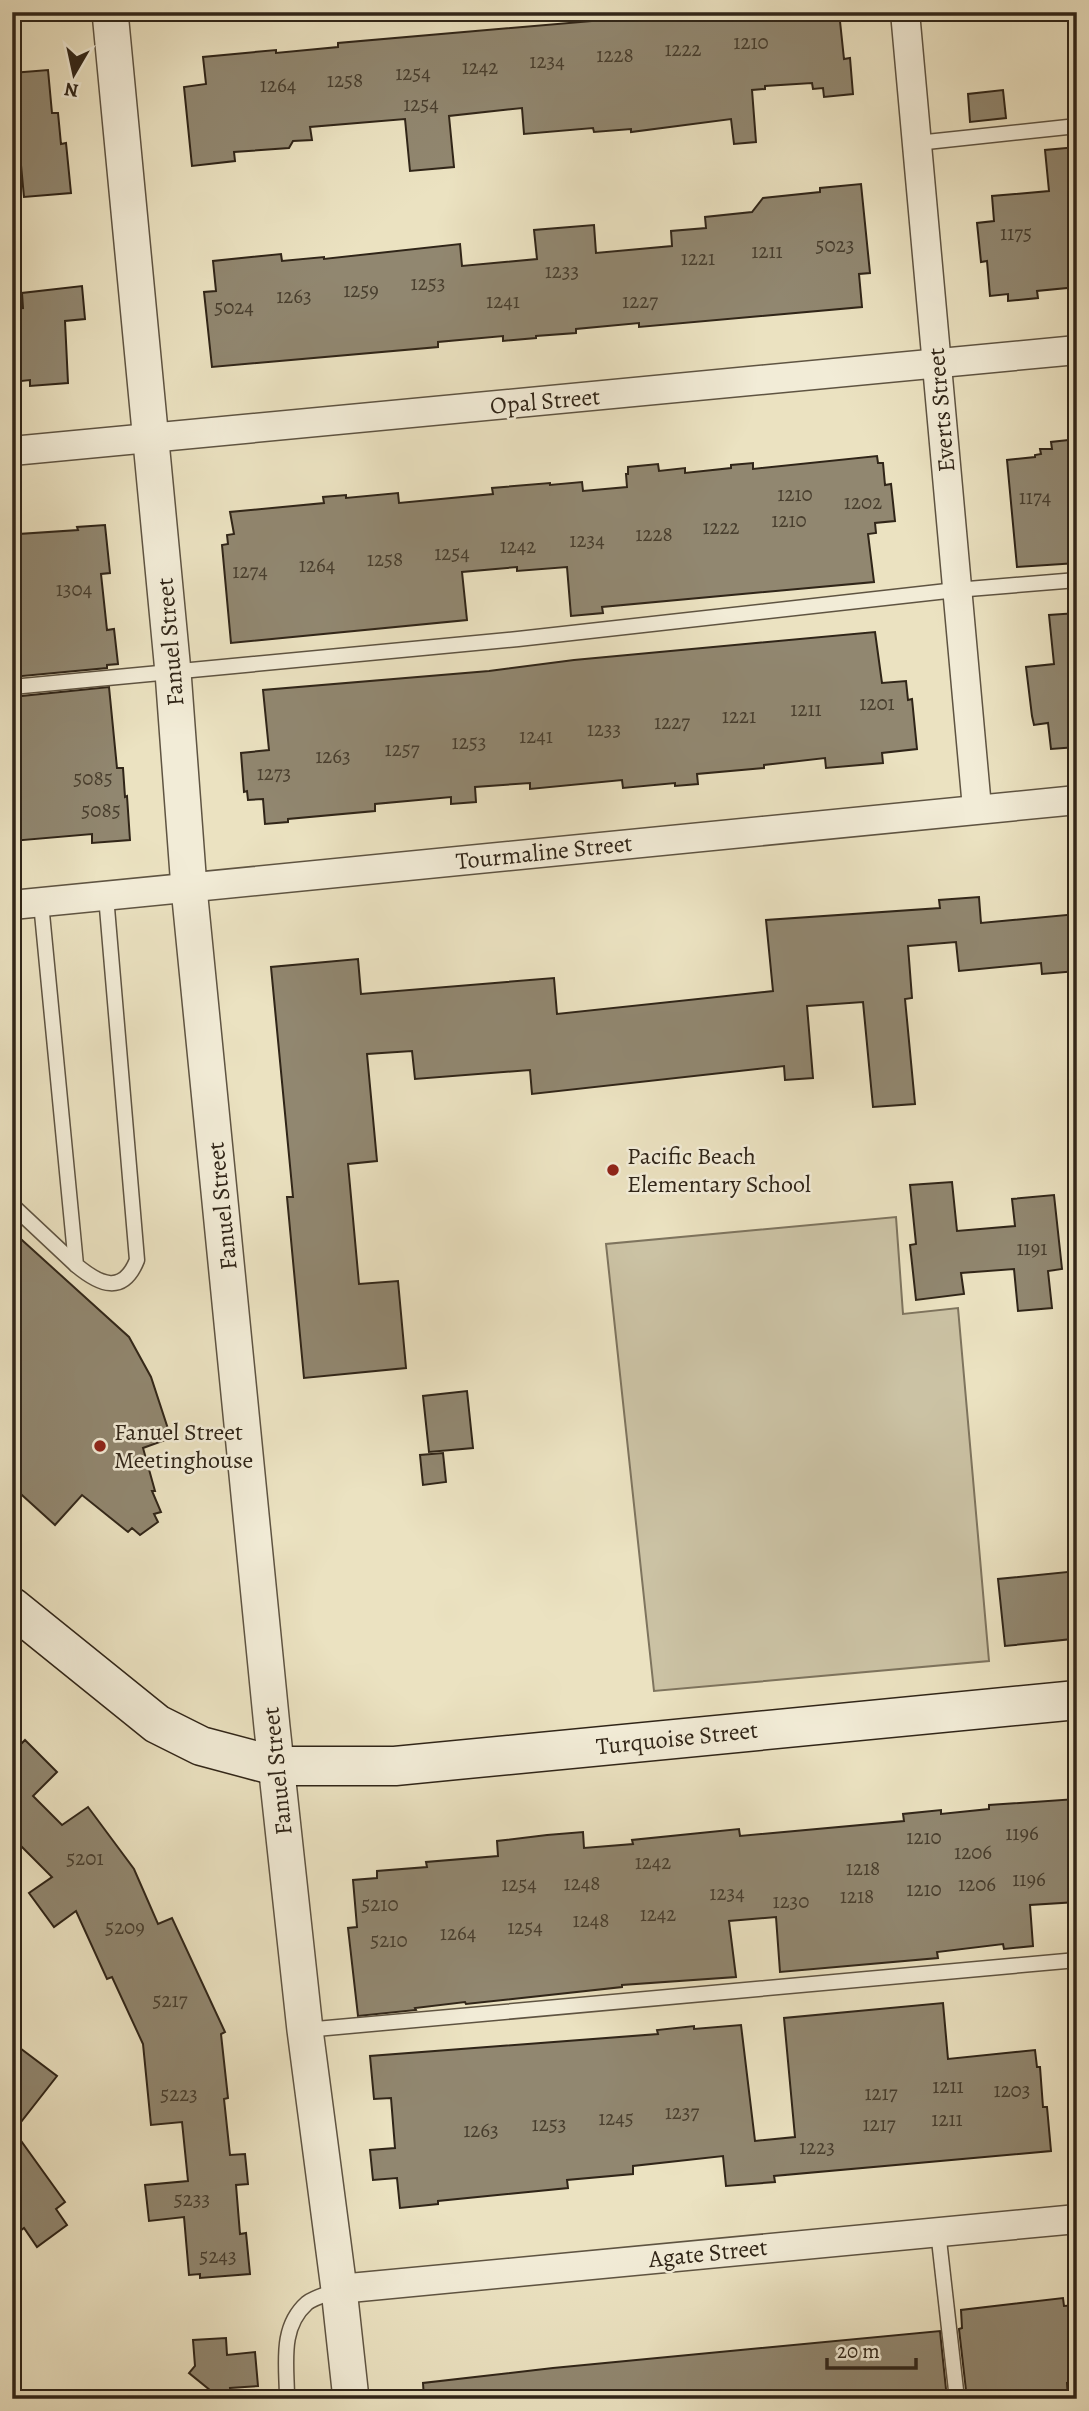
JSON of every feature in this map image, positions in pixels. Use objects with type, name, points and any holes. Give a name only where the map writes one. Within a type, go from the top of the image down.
[{"type":"main road","name":"Turquoise Street","points":[[12,1607],[157,1724],[201,1746],[276,1766],[396,1766],[1077,1700]]},
{"type":"street","name":"Fanuel Street","points":[[110,12],[173,672],[189,888],[276,1766],[305,2030],[351,2399]]},
{"type":"street","name":"Everts Street","points":[[905,12],[977,808]]},
{"type":"street","name":"Opal Street","points":[[12,451],[1077,350]]},
{"type":"street","name":"Tourmaline Street","points":[[12,905],[1077,800]]},
{"type":"street","name":"Agate Street","points":[[339,2289],[1077,2219]]},
{"type":"lane","points":[[917,143],[1077,126]]},
{"type":"lane","points":[[12,687],[519,639],[956,590],[1077,580]]},
{"type":"lane","points":[[12,1205],[93,1279],[104,1283],[119,1282],[133,1272],[138,1260],[106,896]]},
{"type":"lane","points":[[41,903],[76,1265]]},
{"type":"lane","points":[[305,2030],[1077,1959]]},
{"type":"lane","points":[[938,2231],[957,2399]]},
{"type":"lane","points":[[287,2399],[286,2350],[290,2323],[309,2301],[339,2289]]},
{"type":"shaded area","points":[[896,1217],[903,1314],[958,1308],[989,1661],[654,1691],[606,1244]]},
{"type":"building","points":[[719,12],[839,12],[844,59],[850,58],[853,94],[824,97],[823,88],[813,89],[812,83],[765,86],[765,89],[752,90],[756,142],[734,144],[731,119],[631,132],[631,129],[594,132],[593,128],[524,134],[522,108],[449,116],[454,167],[410,171],[405,119],[310,127],[312,140],[293,141],[289,148],[234,152],[235,161],[192,166],[184,87],[206,84],[203,57],[276,50],[276,53],[338,47],[338,43],[673,14],[674,21],[719,16]]},
{"type":"building","points":[[48,70],[52,113],[58,113],[61,144],[66,143],[71,193],[24,197],[16,112],[12,113],[12,73]]},
{"type":"building","points":[[1003,90],[1006,118],[970,122],[968,94]]},
{"type":"building","points":[[1077,147],[1077,287],[1037,291],[1038,298],[1008,301],[1008,294],[990,296],[987,261],[981,262],[977,223],[994,221],[992,196],[1049,191],[1045,150]]},
{"type":"building","points":[[861,184],[870,273],[859,274],[862,307],[639,327],[639,323],[576,329],[576,333],[536,338],[503,341],[503,336],[438,342],[438,347],[212,367],[204,292],[216,291],[213,261],[281,254],[282,261],[324,259],[460,244],[462,266],[537,259],[534,230],[594,225],[596,253],[672,246],[671,231],[706,228],[705,217],[752,212],[763,198],[820,192],[820,188]]},
{"type":"building","points":[[82,286],[85,319],[65,321],[68,383],[30,386],[30,380],[12,382],[12,309],[23,308],[22,293]]},
{"type":"building","points":[[1077,439],[1077,563],[1017,567],[1007,460],[1035,457],[1041,454],[1040,449],[1052,449],[1051,442]]},
{"type":"building","points":[[877,456],[878,463],[883,463],[885,485],[891,484],[895,521],[875,523],[876,533],[868,534],[874,582],[602,607],[603,613],[571,616],[567,567],[517,571],[517,567],[462,572],[467,620],[231,643],[222,545],[228,544],[227,535],[234,534],[230,512],[324,503],[323,497],[346,495],[346,498],[398,493],[399,503],[493,494],[492,488],[550,483],[582,482],[583,491],[627,487],[628,467],[658,464],[659,471],[685,468],[685,473],[753,463],[753,469]]},
{"type":"building","points":[[105,525],[110,573],[101,574],[107,630],[114,629],[118,664],[107,665],[107,668],[12,677],[12,538],[20,537],[19,534],[78,530],[77,527]]},
{"type":"building","points":[[1077,613],[1077,747],[1051,749],[1048,723],[1034,725],[1026,667],[1054,664],[1049,615]]},
{"type":"building","points":[[875,632],[882,683],[906,681],[908,700],[912,699],[917,749],[882,753],[883,763],[826,768],[825,758],[764,765],[764,768],[697,774],[698,784],[675,786],[675,783],[623,788],[622,780],[530,789],[530,783],[475,787],[476,802],[451,804],[451,797],[375,804],[375,811],[288,819],[288,822],[265,824],[263,799],[248,800],[247,791],[244,792],[241,753],[269,750],[263,690],[489,671],[574,660]]},
{"type":"building","points":[[109,687],[117,768],[123,768],[130,840],[92,843],[92,834],[12,841],[12,697]]},
{"type":"building","points":[[979,897],[981,923],[1077,914],[1077,971],[1042,974],[1041,963],[959,971],[956,942],[908,946],[912,998],[905,999],[915,1104],[873,1107],[863,1002],[807,1006],[813,1078],[785,1080],[784,1066],[532,1094],[530,1070],[415,1079],[412,1051],[367,1054],[377,1161],[348,1164],[359,1284],[398,1281],[406,1368],[304,1378],[287,1197],[293,1197],[271,967],[358,959],[361,994],[554,978],[557,1014],[773,991],[766,920],[940,908],[939,900]]},
{"type":"building","points":[[952,1182],[957,1231],[1015,1226],[1012,1199],[1054,1195],[1062,1269],[1048,1271],[1052,1308],[1018,1311],[1014,1269],[961,1273],[964,1294],[916,1300],[910,1245],[916,1244],[910,1185]]},
{"type":"building","points":[[12,1231],[129,1337],[151,1377],[171,1438],[143,1448],[155,1491],[152,1491],[161,1512],[154,1514],[158,1522],[140,1535],[132,1528],[128,1532],[82,1495],[55,1525],[12,1486]]},
{"type":"building","points":[[467,1391],[473,1448],[429,1452],[423,1396]]},
{"type":"building","points":[[443,1453],[446,1482],[423,1485],[420,1455]]},
{"type":"building","points":[[1077,1571],[1077,1607],[1069,1608],[1072,1639],[1005,1646],[998,1579]]},
{"type":"building","points":[[25,1740],[57,1772],[33,1796],[62,1825],[88,1807],[134,1869],[158,1924],[172,1918],[225,2032],[221,2034],[228,2098],[224,2099],[230,2155],[245,2154],[248,2184],[236,2185],[240,2234],[246,2233],[250,2274],[200,2278],[200,2274],[189,2275],[184,2217],[149,2221],[145,2185],[188,2181],[182,2122],[151,2125],[143,2044],[112,1977],[107,1979],[76,1911],[54,1927],[29,1893],[52,1877],[12,1837],[12,1753]]},
{"type":"building","points":[[1076,1799],[1077,1902],[1030,1905],[1033,1946],[1004,1949],[1003,1944],[937,1952],[938,1958],[780,1972],[776,1917],[729,1921],[736,1977],[622,1985],[358,2016],[348,1928],[357,1927],[353,1880],[377,1878],[377,1871],[427,1867],[426,1862],[498,1856],[497,1841],[547,1835],[583,1832],[584,1848],[633,1844],[632,1840],[739,1829],[740,1836],[904,1821],[903,1814],[941,1810],[941,1814],[989,1809],[989,1805]]},
{"type":"building","points":[[943,2003],[948,2059],[1035,2050],[1037,2067],[1040,2067],[1043,2107],[1047,2107],[1051,2151],[774,2176],[775,2182],[726,2186],[723,2156],[633,2166],[633,2174],[567,2180],[568,2188],[438,2201],[438,2204],[400,2208],[397,2178],[373,2180],[370,2150],[395,2148],[391,2098],[374,2099],[370,2056],[658,2034],[657,2030],[694,2026],[694,2029],[741,2025],[755,2141],[795,2137],[784,2018]]},
{"type":"building","points":[[12,2042],[57,2076],[14,2131],[65,2202],[56,2209],[67,2225],[37,2247],[24,2228],[12,2237]]},
{"type":"building","points":[[1063,2298],[1064,2306],[1077,2305],[1077,2382],[1067,2383],[1068,2399],[967,2399],[959,2329],[962,2328],[961,2310]]},
{"type":"building","points":[[940,2331],[947,2399],[424,2399],[423,2383]]},
{"type":"building","points":[[226,2338],[227,2355],[255,2352],[258,2386],[230,2388],[231,2399],[221,2399],[189,2373],[195,2366],[193,2340]]},
{"type":"place","name":"Pacific Beach Elementary School","points":[[613,1170]]},
{"type":"place","name":"Fanuel Street Meetinghouse","points":[[100,1446]]}]
